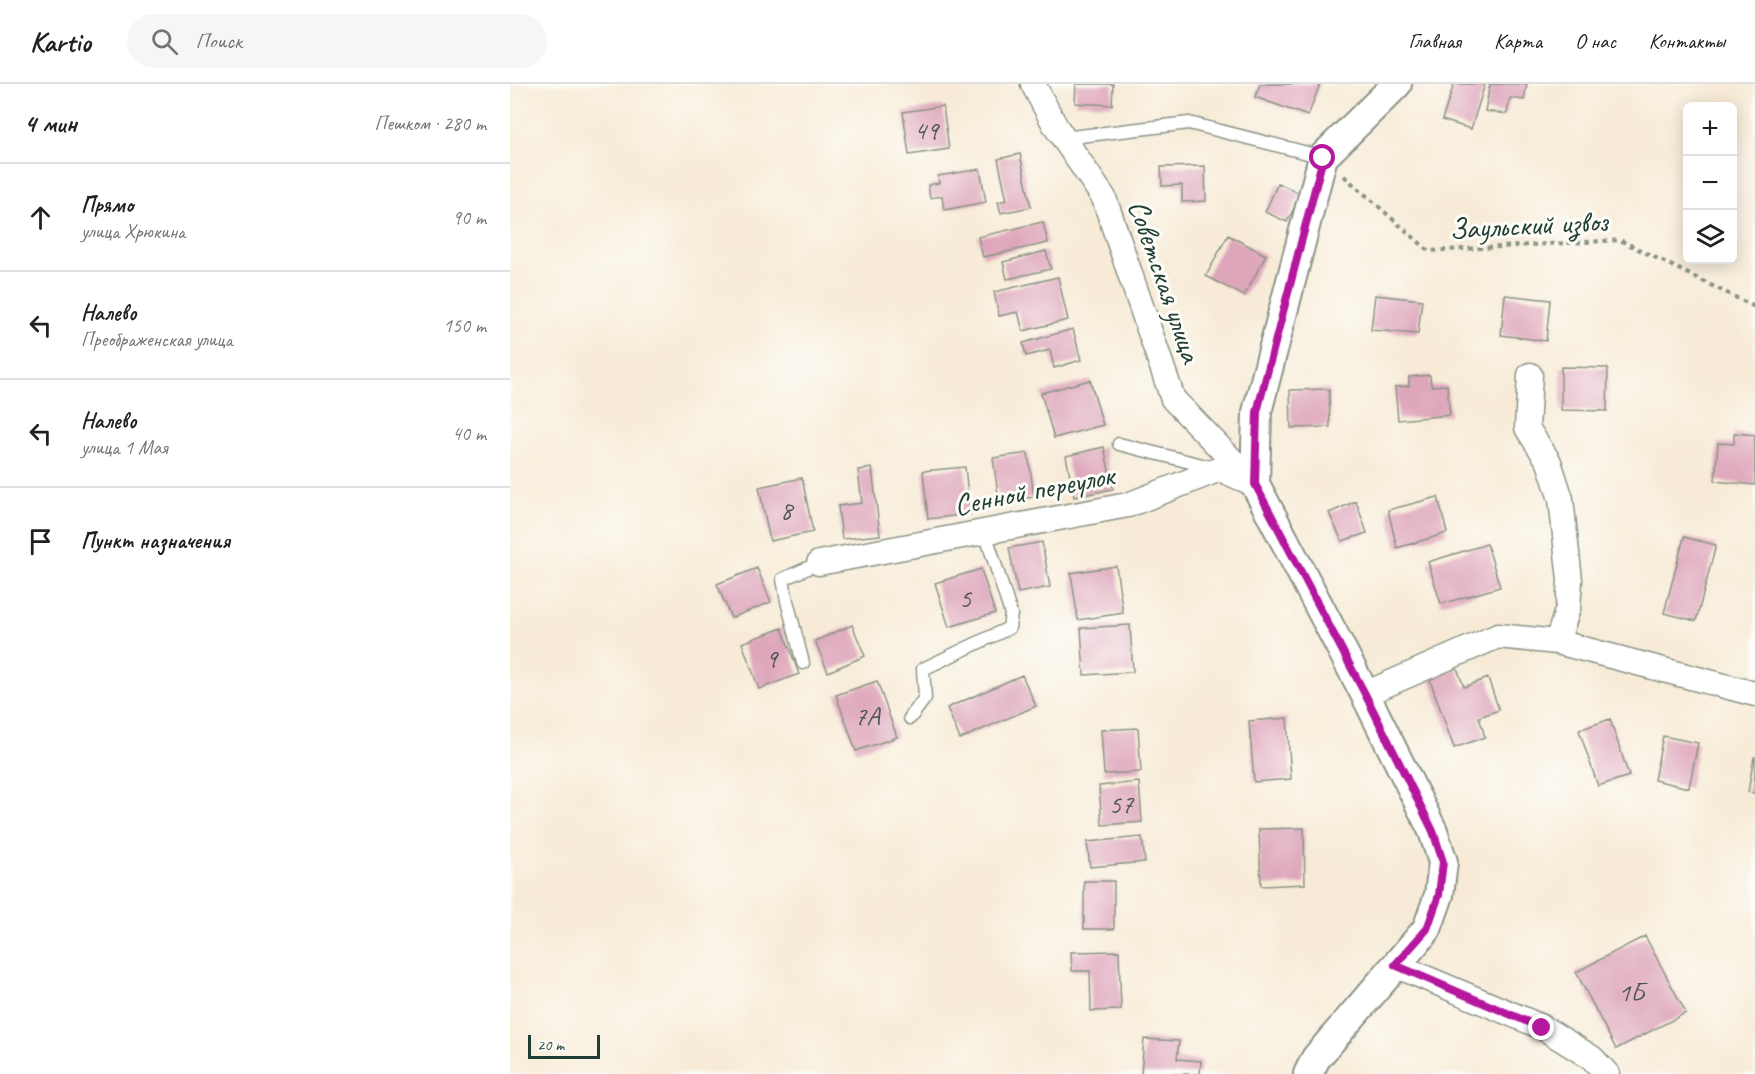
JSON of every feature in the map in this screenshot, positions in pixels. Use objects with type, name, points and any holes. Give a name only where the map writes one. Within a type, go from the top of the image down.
[{"type":"street","name":"Советская улица","points":[[1033,84],[1063,138],[1104,198],[1173,399],[1255,484]]},
{"type":"street","points":[[1312,1066],[1427,929],[1439,895],[1443,862],[1433,831],[1365,694],[1255,484],[1257,412],[1323,158],[1397,84]]},
{"type":"street","points":[[1530,375],[1527,428],[1549,462],[1561,499],[1570,580],[1568,608],[1557,642]]},
{"type":"street","points":[[1220,469],[1255,484]]},
{"type":"street","name":"Сенной переулок","points":[[819,563],[1128,505],[1220,469]]},
{"type":"street","points":[[1365,694],[1498,636],[1557,642],[1755,694]]},
{"type":"street","points":[[1395,965],[1542,1028],[1592,1058],[1606,1074]]},
{"type":"lane","points":[[1063,138],[1189,123],[1323,158]]},
{"type":"lane","points":[[1119,444],[1220,469]]},
{"type":"lane","points":[[910,718],[925,698],[923,669],[1009,628],[1011,615],[985,532]]},
{"type":"lane","points":[[803,663],[786,601],[783,579],[819,563]]},
{"type":"path","name":"Заульский извоз","points":[[1323,158],[1429,250],[1620,240],[1755,307]]},
{"type":"building","points":[[1076,84],[1113,84],[1112,105],[1075,103]]},
{"type":"building","points":[[1260,84],[1320,84],[1308,116],[1255,97]]},
{"type":"building","points":[[1454,84],[1485,84],[1471,129],[1442,120]]},
{"type":"building","points":[[1490,84],[1527,84],[1524,100],[1510,98],[1507,114],[1485,111]]},
{"type":"building","points":[[943,106],[949,149],[909,155],[903,112]]},
{"type":"building","points":[[1020,154],[1031,207],[1001,213],[998,202],[1007,200],[998,159]]},
{"type":"building","points":[[1205,166],[1206,201],[1182,202],[1182,185],[1162,186],[1161,167]]},
{"type":"building","points":[[980,169],[986,202],[944,210],[942,196],[930,198],[928,185],[939,183],[938,176]]},
{"type":"building","points":[[1278,183],[1301,194],[1287,222],[1265,212]]},
{"type":"building","points":[[1043,222],[1048,243],[983,257],[978,237]]},
{"type":"building","points":[[1228,235],[1266,255],[1244,296],[1206,276]]},
{"type":"building","points":[[1046,251],[1051,269],[1007,279],[1003,262]]},
{"type":"building","points":[[1058,277],[1068,320],[1023,331],[1018,312],[999,316],[994,292]]},
{"type":"building","points":[[1375,295],[1422,300],[1418,334],[1371,330]]},
{"type":"building","points":[[1505,295],[1550,300],[1546,341],[1501,335]]},
{"type":"building","points":[[1073,329],[1081,360],[1054,368],[1050,350],[1026,356],[1023,343]]},
{"type":"building","points":[[1561,367],[1608,368],[1607,411],[1561,410]]},
{"type":"building","points":[[1430,375],[1431,386],[1447,385],[1450,415],[1398,420],[1395,387],[1409,386],[1409,377]]},
{"type":"building","points":[[1090,380],[1103,425],[1054,438],[1041,393]]},
{"type":"building","points":[[1329,389],[1330,427],[1291,428],[1290,390]]},
{"type":"building","points":[[1734,433],[1755,435],[1755,485],[1715,481],[1718,443],[1734,444]]},
{"type":"building","points":[[1104,447],[1113,489],[1074,497],[1066,456]]},
{"type":"building","points":[[1028,453],[1034,497],[999,502],[993,458]]},
{"type":"building","points":[[965,467],[970,514],[928,519],[923,471]]},
{"type":"building","points":[[872,468],[880,535],[842,539],[838,506],[862,503],[858,470]]},
{"type":"building","points":[[802,478],[813,532],[770,541],[759,487]]},
{"type":"building","points":[[1438,497],[1447,533],[1397,548],[1388,510]]},
{"type":"building","points":[[1356,501],[1367,533],[1342,541],[1329,513]]},
{"type":"building","points":[[1684,537],[1716,545],[1696,621],[1664,613]]},
{"type":"building","points":[[1042,542],[1050,587],[1018,593],[1009,548]]},
{"type":"building","points":[[1487,544],[1500,587],[1441,604],[1428,562]]},
{"type":"building","points":[[1116,566],[1123,613],[1078,620],[1071,573]]},
{"type":"building","points":[[757,568],[771,602],[731,618],[717,584]]},
{"type":"building","points":[[981,569],[995,613],[949,627],[935,583]]},
{"type":"building","points":[[852,625],[865,656],[828,672],[815,641]]},
{"type":"building","points":[[1130,625],[1133,672],[1084,675],[1081,628]]},
{"type":"building","points":[[782,628],[799,674],[759,689],[742,643]]},
{"type":"building","points":[[1457,668],[1464,687],[1488,678],[1499,710],[1479,717],[1485,737],[1454,748],[1429,677]]},
{"type":"building","points":[[1022,675],[1036,706],[960,739],[947,708]]},
{"type":"building","points":[[877,681],[897,737],[856,751],[836,695]]},
{"type":"building","points":[[1287,718],[1291,779],[1254,782],[1249,721]]},
{"type":"building","points":[[1610,719],[1629,776],[1598,786],[1579,730]]},
{"type":"building","points":[[1138,728],[1141,772],[1104,774],[1101,730]]},
{"type":"building","points":[[1663,736],[1698,743],[1689,788],[1654,780]]},
{"type":"building","points":[[1755,757],[1755,793],[1748,792]]},
{"type":"building","points":[[1139,782],[1142,822],[1102,825],[1099,786]]},
{"type":"building","points":[[1304,828],[1305,884],[1261,886],[1259,829]]},
{"type":"building","points":[[1142,837],[1145,862],[1090,867],[1087,842]]},
{"type":"building","points":[[1084,881],[1114,881],[1114,929],[1084,929]]},
{"type":"building","points":[[1645,936],[1686,1013],[1616,1049],[1576,972]]},
{"type":"building","points":[[1119,951],[1121,1010],[1091,1011],[1090,971],[1072,971],[1071,952]]},
{"type":"building","points":[[1144,1039],[1179,1041],[1177,1059],[1201,1061],[1200,1074],[1141,1074]]},
{"type":"route","points":[[1323,158],[1257,412],[1255,484],[1365,694],[1433,831],[1443,862],[1439,895],[1427,929],[1395,965],[1542,1028]]}]
